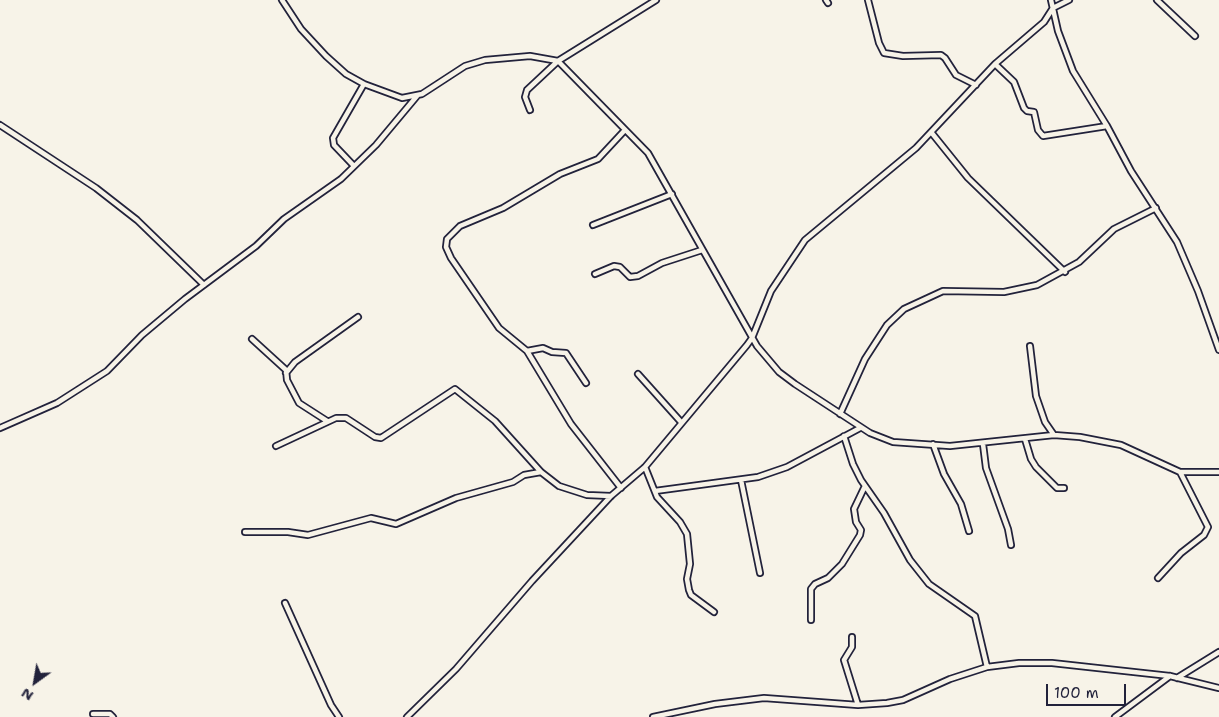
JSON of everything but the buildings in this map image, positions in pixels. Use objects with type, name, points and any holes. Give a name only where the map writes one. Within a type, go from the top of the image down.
[{"type":"street","points":[[282,0],[301,29],[346,74],[364,84],[402,98],[417,96]]},
{"type":"street","points":[[530,110],[526,97],[527,90],[558,61],[656,0]]},
{"type":"street","points":[[868,0],[879,43],[884,53],[903,56],[941,55],[946,58],[956,75],[976,85]]},
{"type":"street","points":[[1051,0],[1073,71],[1107,126],[1131,171],[1177,242],[1198,291],[1219,350]]},
{"type":"street","points":[[407,717],[456,670],[532,581],[611,496],[645,467],[752,338],[771,291],[805,240],[916,148],[995,64],[1044,22],[1053,8],[1069,0]]},
{"type":"street","points":[[1157,0],[1194,36]]},
{"type":"street","points":[[0,428],[57,403],[107,371],[142,335],[204,285],[230,267],[284,219],[323,192],[354,166],[376,145],[417,96],[465,66],[485,60],[530,56],[558,61],[648,153],[752,338],[779,372],[860,428],[893,442],[950,446],[1054,435],[1080,437],[1121,445],[1180,472],[1219,472]]},
{"type":"street","points":[[995,64],[1014,82],[1024,108],[1027,111],[1034,112],[1038,130],[1043,136],[1107,126]]},
{"type":"street","points":[[354,166],[334,145],[332,138],[364,84]]},
{"type":"street","points":[[0,125],[82,178],[131,215],[204,285]]},
{"type":"street","points":[[621,488],[571,424],[527,351],[510,339],[486,311],[446,247],[447,239],[460,226],[504,208],[560,174],[598,159],[625,130]]},
{"type":"street","points":[[932,132],[968,178],[1065,272]]},
{"type":"street","points":[[594,225],[672,194]]},
{"type":"street","points":[[840,414],[865,359],[887,325],[904,308],[943,291],[1012,291],[1036,285],[1065,272],[1090,254],[1114,229],[1156,208]]},
{"type":"street","points":[[595,274],[614,266],[620,267],[630,277],[638,276],[662,262],[702,250]]},
{"type":"street","points":[[286,373],[295,362],[358,317]]},
{"type":"street","points":[[252,339],[286,373],[287,380],[299,403],[327,421]]},
{"type":"street","points":[[1030,346],[1036,396],[1045,422],[1054,435]]},
{"type":"street","points":[[527,351],[544,348],[552,352],[566,353],[586,383]]},
{"type":"street","points":[[638,374],[681,422]]},
{"type":"street","points":[[276,446],[336,418],[346,418],[374,437],[381,438],[427,410],[452,390],[459,390],[495,421],[541,472],[559,486],[587,495],[611,496]]},
{"type":"street","points":[[655,491],[722,480],[741,480],[788,466],[860,428]]},
{"type":"street","points":[[844,436],[853,464],[884,513],[910,560],[929,584],[974,616],[987,667]]},
{"type":"street","points":[[1025,439],[1031,459],[1036,467],[1057,488],[1064,488]]},
{"type":"street","points":[[934,444],[944,474],[961,504],[969,531]]},
{"type":"street","points":[[983,444],[986,468],[1008,529],[1011,545]]},
{"type":"street","points":[[645,467],[655,491],[687,534],[690,564],[687,579],[689,590],[692,595],[714,612]]},
{"type":"street","points":[[245,532],[308,535],[371,518],[396,524],[456,498],[541,472]]},
{"type":"street","points":[[1158,578],[1181,553],[1204,535],[1208,527],[1180,472]]},
{"type":"street","points":[[741,480],[760,573]]},
{"type":"street","points":[[810,620],[811,589],[820,580],[828,578],[842,564],[860,535],[861,530],[856,522],[854,509],[866,486]]},
{"type":"street","points":[[286,603],[331,704],[339,717]]},
{"type":"street","points":[[852,636],[852,647],[844,660],[858,706]]},
{"type":"street","points":[[1177,678],[1219,652]]},
{"type":"street","points":[[652,717],[715,704],[764,698],[858,706],[903,700],[950,679],[987,667],[1052,663],[1170,676],[1219,688]]},
{"type":"street","points":[[1115,717],[1170,676]]},
{"type":"street","points":[[93,714],[110,714],[113,717]]}]
